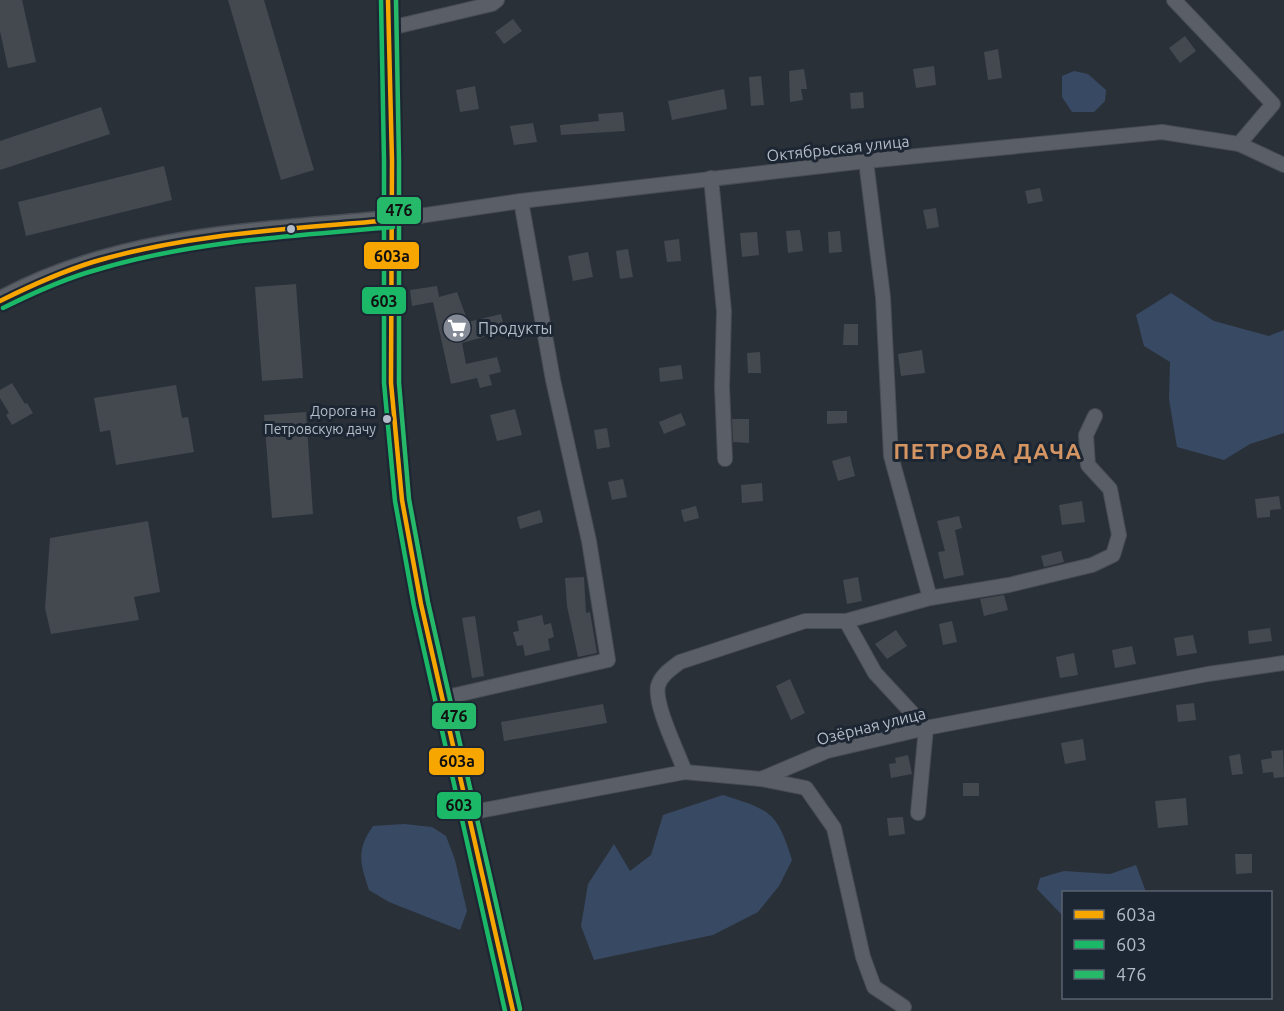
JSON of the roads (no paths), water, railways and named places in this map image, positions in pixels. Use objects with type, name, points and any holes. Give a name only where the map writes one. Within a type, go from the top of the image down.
[{"type":"main road","points":[[0,301],[43,279],[132,251],[240,236],[392,220],[392,411],[409,548],[513,1011]]},
{"type":"street","points":[[388,0],[392,220]]},
{"type":"street","points":[[390,28],[492,4],[497,0]]},
{"type":"street","points":[[1174,0],[1273,104],[1239,144]]},
{"type":"street","name":"Октябрьская улица","points":[[392,220],[521,201],[711,178],[1162,132],[1239,144],[1284,165]]},
{"type":"street","points":[[866,161],[883,297],[891,456],[930,598]]},
{"type":"street","points":[[711,178],[724,311],[722,387],[725,459]]},
{"type":"street","points":[[443,698],[608,660],[589,541],[553,380],[521,201]]},
{"type":"street","points":[[685,772],[658,701],[658,686],[666,673],[681,662],[805,621],[846,621],[930,598],[1019,583],[1092,565],[1113,555],[1119,535],[1110,489],[1088,465],[1086,435],[1095,416]]},
{"type":"street","points":[[846,621],[875,673],[926,728],[918,813]]},
{"type":"street","name":"Озёрная улица","points":[[468,813],[685,772],[761,779],[826,752],[926,728],[1208,674],[1284,663]]},
{"type":"street","points":[[761,779],[806,788],[834,828],[863,957],[874,987],[904,1007]]},
{"type":"water","points":[[1074,71],[1088,74],[1106,90],[1105,101],[1094,112],[1072,112],[1062,97],[1062,76]]},
{"type":"water","points":[[1171,293],[1214,321],[1269,336],[1284,330],[1284,433],[1250,444],[1224,460],[1177,447],[1169,399],[1170,362],[1144,346],[1136,315]]},
{"type":"water","points":[[723,795],[762,809],[770,815],[782,831],[792,860],[779,886],[758,912],[713,935],[594,960],[581,926],[588,884],[614,844],[630,871],[651,855],[663,815]]},
{"type":"water","points":[[404,824],[432,827],[446,836],[455,860],[467,911],[460,930],[389,902],[369,890],[361,857],[364,842],[373,826]]},
{"type":"water","points":[[1136,865],[1146,891],[1062,891],[1062,915],[1037,889],[1040,878],[1064,871],[1110,874]]},
{"type":"place","name":"Продукты","points":[[457,328]]},
{"type":"place","name":"Дорога на Петровскую дачу","points":[[387,419]]},
{"type":"district","name":"ПЕТРОВА ДАЧА","points":[[988,450]]}]
